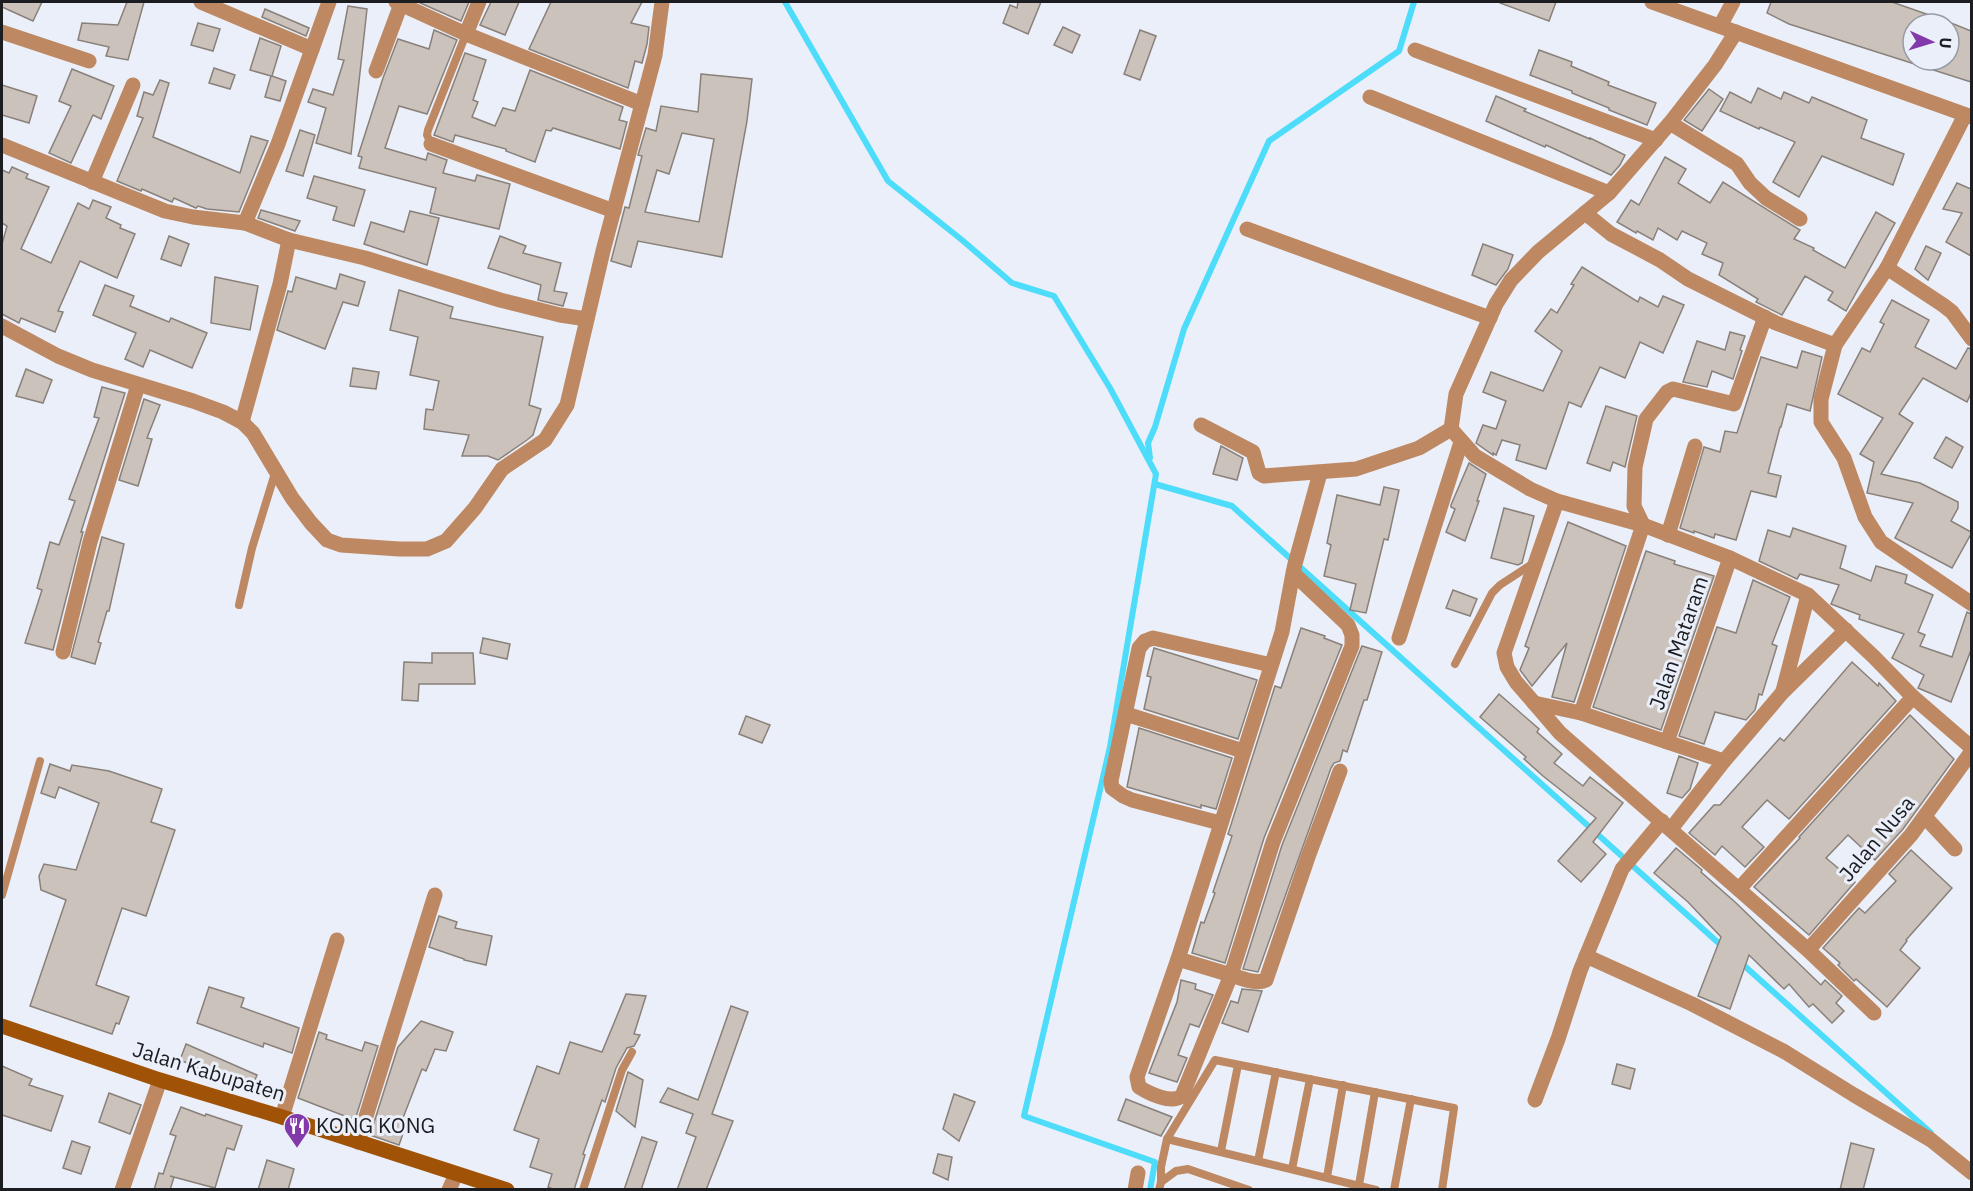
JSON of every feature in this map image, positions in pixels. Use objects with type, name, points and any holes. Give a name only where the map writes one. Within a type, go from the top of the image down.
[{"type":"main road","name":"Jalan Kabupaten","points":[[2,1026],[160,1080],[507,1190]]},
{"type":"street","points":[[201,2],[218,5],[312,49]]},
{"type":"street","points":[[245,223],[278,144],[329,2]]},
{"type":"street","points":[[466,34],[479,2]]},
{"type":"street","points":[[2,326],[58,356],[92,370],[193,401],[242,422],[253,433],[292,498],[327,540],[340,545],[399,549],[427,549],[446,541],[475,508],[502,469],[545,440],[567,405],[655,55],[662,2]]},
{"type":"street","points":[[1652,2],[1968,116],[1887,268],[1835,345],[1821,399],[1821,422],[1844,458],[1865,517],[1881,542],[1971,604]]},
{"type":"street","points":[[1720,26],[1733,2]]},
{"type":"street","points":[[376,71],[399,3],[466,34],[642,104]]},
{"type":"street","points":[[2,32],[89,61]]},
{"type":"street","points":[[1736,32],[1715,65],[1670,123],[1609,193],[1524,265],[1511,280],[1490,318],[1456,394],[1451,429],[1475,456],[1530,489],[1557,501],[1643,525],[1730,558],[1808,596],[1846,630],[1913,698],[1971,749]]},
{"type":"street","points":[[1415,50],[1656,140]]},
{"type":"street","points":[[92,182],[133,85]]},
{"type":"street","points":[[1370,97],[1609,193]]},
{"type":"street","points":[[1670,123],[1737,164],[1750,183],[1766,198],[1800,219]]},
{"type":"street","points":[[431,144],[614,211]]},
{"type":"street","points":[[2,145],[165,211],[193,218],[245,223],[290,240],[365,258],[500,300],[560,315],[587,319]]},
{"type":"street","points":[[1585,213],[1611,234],[1660,260],[1688,279],[1765,317],[1835,345]]},
{"type":"street","points":[[1247,229],[1490,318]]},
{"type":"street","points":[[242,422],[290,240]]},
{"type":"street","points":[[1887,268],[1944,305],[1952,312],[1971,339]]},
{"type":"street","points":[[1581,713],[1643,525],[1634,506],[1635,467],[1646,419],[1667,392],[1673,388],[1734,404],[1765,317]]},
{"type":"street","points":[[63,652],[90,542],[138,385]]},
{"type":"street","points":[[1201,424],[1253,452],[1257,468],[1262,475],[1320,473],[1368,466],[1419,448],[1451,429]]},
{"type":"street","points":[[1399,638],[1461,442]]},
{"type":"street","points":[[1668,535],[1695,446]]},
{"type":"street","points":[[1294,568],[1348,626],[1352,635],[1352,646],[1273,842],[1231,975],[1182,1096],[1171,1100],[1139,1087],[1137,1077],[1178,959],[1282,632],[1294,568],[1299,547],[1320,473]]},
{"type":"street","points":[[1557,501],[1504,653],[1516,682],[1560,733],[1808,950],[1874,1012]]},
{"type":"street","name":"Jalan Mataram","points":[[1667,742],[1730,558]]},
{"type":"street","points":[[1782,693],[1808,596]]},
{"type":"street","points":[[1535,1100],[1586,956],[1626,865],[1666,825],[1782,693],[1846,630]]},
{"type":"street","points":[[1220,823],[1132,800],[1112,788],[1111,781],[1139,648],[1145,641],[1153,638],[1271,665]]},
{"type":"street","points":[[1739,889],[1913,698]]},
{"type":"street","points":[[1534,704],[1581,713],[1724,761]]},
{"type":"street","points":[[1126,714],[1243,751]]},
{"type":"street","name":"Jalan Nusa","points":[[1808,950],[1925,817],[1971,749]]},
{"type":"street","points":[[1178,959],[1256,982],[1266,980],[1340,771]]},
{"type":"street","points":[[1925,817],[1955,849]]},
{"type":"street","points":[[358,1142],[435,895]]},
{"type":"street","points":[[282,1117],[337,940]]},
{"type":"street","points":[[1586,956],[1692,1004],[1785,1052],[1931,1140],[1971,1173]]},
{"type":"street","points":[[122,1190],[160,1080]]},
{"type":"street","points":[[1135,1190],[1138,1173]]},
{"type":"street","points":[[449,1190],[456,1174]]},
{"type":"lane","points":[[431,144],[427,135],[428,130],[466,34]]},
{"type":"lane","points":[[240,605],[252,548],[276,469]]},
{"type":"lane","points":[[1455,664],[1492,593],[1500,585],[1535,562]]},
{"type":"lane","points":[[2,895],[40,761]]},
{"type":"lane","points":[[583,1190],[622,1070],[632,1052]]},
{"type":"lane","points":[[1160,1186],[1161,1167],[1167,1139],[1215,1060],[1454,1108],[1442,1190]]},
{"type":"lane","points":[[1221,1151],[1238,1065]]},
{"type":"lane","points":[[1258,1161],[1276,1072]]},
{"type":"lane","points":[[1292,1169],[1310,1079]]},
{"type":"lane","points":[[1327,1177],[1343,1085]]},
{"type":"lane","points":[[1359,1185],[1375,1092]]},
{"type":"lane","points":[[1394,1190],[1411,1099]]},
{"type":"lane","points":[[1167,1139],[1376,1190]]},
{"type":"lane","points":[[1160,1186],[1176,1172],[1188,1169],[1249,1190]]},
{"type":"building","points":[[2,2],[42,2],[33,21],[2,7]]},
{"type":"building","points":[[127,2],[144,2],[128,60],[106,56],[109,47],[78,40],[82,23],[118,25]]},
{"type":"building","points":[[418,2],[469,2],[461,21]]},
{"type":"building","points":[[491,2],[519,2],[505,35],[480,25]]},
{"type":"building","points":[[551,2],[642,2],[631,23],[649,27],[647,44],[642,63],[635,61],[628,88],[529,49]]},
{"type":"building","points":[[1018,2],[1041,2],[1028,34],[1003,23],[1010,5],[1017,8]]},
{"type":"building","points":[[1500,2],[1556,2],[1549,21]]},
{"type":"building","points":[[1771,2],[1892,2],[1920,12],[1901,12],[1901,60],[1789,24],[1767,13]]},
{"type":"building","points":[[348,6],[367,9],[351,154],[316,143],[326,108],[308,102],[313,89],[333,95],[344,60],[338,59]]},
{"type":"building","points":[[265,9],[309,28],[306,36],[262,17]]},
{"type":"building","points":[[198,23],[220,29],[213,51],[191,45]]},
{"type":"building","points":[[1063,27],[1080,35],[1072,53],[1054,45]]},
{"type":"building","points":[[1961,27],[1971,31],[1971,82],[1940,72],[1961,72]]},
{"type":"building","points":[[434,30],[457,40],[427,114],[399,106],[385,148],[426,160],[428,153],[447,160],[443,173],[475,181],[477,175],[510,184],[499,229],[430,213],[436,188],[359,168],[362,157],[358,156],[398,39],[429,49]]},
{"type":"building","points":[[1140,30],[1156,36],[1140,80],[1124,74]]},
{"type":"building","points":[[260,38],[281,46],[272,76],[286,81],[280,101],[265,97],[271,76],[250,70]]},
{"type":"building","points":[[1539,50],[1572,62],[1571,66],[1609,82],[1608,85],[1656,103],[1647,125],[1530,75]]},
{"type":"building","points":[[465,53],[486,60],[473,100],[478,102],[472,117],[495,126],[503,108],[515,111],[530,70],[623,107],[619,120],[627,122],[620,149],[553,128],[551,131],[546,130],[535,162],[506,151],[506,149],[455,135],[453,142],[434,135]]},
{"type":"building","points":[[214,68],[235,75],[230,89],[209,83]]},
{"type":"building","points":[[72,69],[114,86],[101,119],[93,115],[71,163],[49,153],[71,106],[59,101]]},
{"type":"building","points":[[701,74],[752,79],[747,121],[722,257],[638,241],[631,267],[611,261],[625,207],[629,208],[642,156],[638,155],[646,128],[656,131],[661,106],[698,112]],"holes":[[[682,133],[714,139],[699,222],[645,212],[657,170],[669,174]]]},
{"type":"building","points":[[160,80],[169,83],[153,137],[240,173],[251,136],[268,141],[239,212],[198,206],[196,208],[174,198],[172,202],[117,181],[143,118],[137,116],[144,92],[153,95]]},
{"type":"building","points":[[2,85],[37,96],[29,123],[2,115]]},
{"type":"building","points":[[1758,88],[1781,99],[1784,92],[1809,103],[1812,97],[1867,120],[1861,138],[1904,154],[1893,185],[1822,156],[1799,197],[1773,182],[1795,142],[1720,111],[1730,92],[1751,103]]},
{"type":"building","points":[[1709,89],[1723,99],[1702,131],[1684,120]]},
{"type":"building","points":[[1496,96],[1526,109],[1524,111],[1625,155],[1620,165],[1611,175],[1486,121]]},
{"type":"building","points":[[300,130],[315,135],[303,176],[286,171]]},
{"type":"building","points":[[1665,157],[1686,169],[1678,183],[1710,203],[1723,182],[1800,230],[1794,239],[1814,248],[1813,250],[1845,268],[1876,212],[1895,223],[1846,311],[1828,300],[1833,292],[1805,276],[1782,315],[1756,302],[1758,299],[1719,275],[1723,263],[1702,254],[1707,243],[1682,231],[1677,240],[1658,228],[1653,240],[1617,222],[1631,200],[1639,205]]},
{"type":"building","points":[[12,167],[28,174],[26,178],[49,187],[21,249],[51,263],[78,203],[89,209],[93,200],[111,207],[106,218],[121,225],[120,228],[135,234],[117,278],[80,261],[58,311],[63,312],[55,332],[21,318],[19,323],[2,314],[2,244],[7,226],[2,223],[2,170],[9,173]]},
{"type":"building","points":[[314,176],[365,190],[354,226],[333,220],[337,207],[307,198]]},
{"type":"building","points":[[1957,183],[1971,189],[1971,256],[1946,242],[1962,213],[1943,209]]},
{"type":"building","points":[[261,210],[300,221],[295,231],[258,218]]},
{"type":"building","points":[[410,211],[439,218],[427,265],[364,244],[371,222],[404,232]]},
{"type":"building","points":[[169,236],[189,244],[181,266],[161,259]]},
{"type":"building","points":[[500,236],[526,246],[523,253],[561,263],[554,291],[567,293],[563,306],[538,300],[541,285],[488,268]]},
{"type":"building","points":[[1483,244],[1513,255],[1508,269],[1496,285],[1472,275]]},
{"type":"building","points":[[1926,246],[1941,253],[1928,280],[1915,269]]},
{"type":"building","points":[[1582,267],[1638,302],[1640,297],[1658,307],[1663,296],[1684,305],[1663,353],[1640,342],[1625,378],[1600,367],[1581,407],[1569,402],[1546,469],[1516,460],[1520,445],[1502,440],[1496,455],[1493,453],[1493,455],[1476,443],[1483,425],[1496,429],[1506,401],[1483,392],[1491,372],[1543,391],[1562,351],[1535,331],[1551,309],[1557,313]]},
{"type":"building","points":[[340,274],[365,282],[358,306],[343,302],[325,349],[277,330],[288,291],[292,292],[296,277],[336,289]]},
{"type":"building","points":[[215,277],[258,286],[250,330],[211,323]]},
{"type":"building","points":[[105,285],[134,296],[130,306],[169,322],[171,318],[207,333],[192,368],[150,350],[143,367],[125,359],[136,333],[93,315]]},
{"type":"building","points":[[399,290],[453,307],[450,318],[543,337],[529,405],[541,409],[533,435],[498,460],[488,456],[462,456],[469,435],[424,429],[426,409],[433,410],[439,381],[410,375],[418,337],[390,330]]},
{"type":"building","points":[[1892,300],[1929,320],[1915,347],[1956,369],[1968,348],[1971,349],[1971,393],[1967,402],[1923,378],[1899,414],[1913,423],[1881,474],[1920,483],[1958,502],[1958,508],[1951,521],[1971,534],[1952,568],[1895,538],[1913,503],[1867,493],[1874,462],[1860,454],[1883,418],[1838,394],[1862,348],[1870,352],[1884,324],[1880,322]]},
{"type":"building","points":[[1730,332],[1745,336],[1733,379],[1712,371],[1707,387],[1683,382],[1697,341],[1725,350]]},
{"type":"building","points":[[1802,351],[1822,357],[1810,411],[1787,404],[1768,473],[1781,476],[1776,497],[1751,491],[1736,540],[1715,534],[1714,538],[1680,528],[1704,447],[1720,452],[1725,431],[1737,433],[1761,357],[1797,368]]},
{"type":"building","points":[[353,368],[379,372],[376,389],[350,386]]},
{"type":"building","points":[[26,369],[52,380],[43,403],[16,396]]},
{"type":"building","points":[[102,387],[125,393],[81,532],[83,532],[53,650],[25,643],[42,590],[37,588],[50,542],[59,545],[75,501],[69,499],[99,418],[94,417]]},
{"type":"building","points":[[144,399],[160,405],[147,438],[152,439],[138,486],[119,480]]},
{"type":"building","points":[[1606,406],[1637,416],[1625,467],[1613,462],[1610,471],[1587,463]]},
{"type":"building","points":[[1946,437],[1963,447],[1952,468],[1934,458]]},
{"type":"building","points":[[1221,446],[1243,458],[1237,480],[1213,474]]},
{"type":"building","points":[[1469,463],[1486,474],[1465,541],[1446,532],[1455,509],[1451,505]]},
{"type":"building","points":[[1384,487],[1399,490],[1388,540],[1384,539],[1366,613],[1350,610],[1356,584],[1324,576],[1331,545],[1327,543],[1337,495],[1380,505]]},
{"type":"building","points":[[1504,508],[1534,516],[1522,563],[1518,565],[1491,558]]},
{"type":"building","points":[[1568,522],[1626,546],[1574,702],[1552,697],[1567,643],[1532,686],[1520,670],[1529,648],[1525,646]]},
{"type":"building","points":[[1793,528],[1846,546],[1840,568],[1871,581],[1876,566],[1907,575],[1905,583],[1933,595],[1918,632],[1925,635],[1920,646],[1952,657],[1967,612],[1971,614],[1971,650],[1951,702],[1918,688],[1924,675],[1892,658],[1904,634],[1859,619],[1860,615],[1831,604],[1839,585],[1800,574],[1797,579],[1759,561],[1768,530],[1790,537]]},
{"type":"building","points":[[102,537],[124,544],[109,611],[107,611],[98,642],[101,643],[95,664],[71,657]]},
{"type":"building","points":[[1646,551],[1675,561],[1674,564],[1714,576],[1661,730],[1593,707]]},
{"type":"building","points":[[1753,580],[1790,597],[1772,644],[1777,646],[1755,710],[1746,720],[1715,712],[1704,744],[1679,736],[1717,627],[1736,633]]},
{"type":"building","points":[[1453,590],[1477,599],[1470,616],[1446,608]]},
{"type":"building","points":[[1301,628],[1325,636],[1324,638],[1342,645],[1264,838],[1225,963],[1192,953],[1201,922],[1204,923],[1215,893],[1213,892],[1232,836],[1228,834],[1275,686],[1281,688]]},
{"type":"building","points":[[483,638],[510,644],[507,659],[480,653]]},
{"type":"building","points":[[1362,646],[1382,652],[1367,700],[1364,700],[1347,752],[1343,750],[1340,761],[1334,763],[1331,768],[1258,972],[1243,969],[1282,845]]},
{"type":"building","points":[[1154,648],[1257,680],[1238,739],[1144,709],[1151,677],[1147,676]]},
{"type":"building","points":[[432,653],[473,653],[475,684],[419,684],[418,701],[402,700],[404,662],[432,663]]},
{"type":"building","points":[[1852,662],[1878,686],[1879,683],[1896,701],[1789,819],[1767,800],[1742,827],[1764,847],[1745,867],[1722,846],[1715,855],[1689,833],[1714,805],[1720,805],[1780,738],[1784,741]]},
{"type":"building","points":[[1499,694],[1539,729],[1537,732],[1562,754],[1554,763],[1583,786],[1590,777],[1623,803],[1593,842],[1606,854],[1581,882],[1558,861],[1596,818],[1543,776],[1524,759],[1526,757],[1480,717]]},
{"type":"building","points":[[1910,715],[1954,759],[1903,829],[1875,860],[1848,835],[1826,858],[1855,882],[1809,935],[1754,887]]},
{"type":"building","points":[[746,716],[770,725],[762,743],[739,734]]},
{"type":"building","points":[[1139,728],[1232,758],[1216,809],[1201,805],[1201,808],[1127,787]]},
{"type":"building","points":[[1679,756],[1698,763],[1690,789],[1682,798],[1667,793]]},
{"type":"building","points":[[50,764],[70,771],[72,765],[109,771],[162,789],[151,822],[175,830],[146,916],[122,908],[96,985],[129,997],[119,1024],[116,1023],[112,1034],[30,1006],[66,900],[41,890],[39,876],[44,864],[76,870],[99,803],[59,787],[55,798],[41,793]]},
{"type":"building","points":[[1676,848],[1702,870],[1701,872],[1821,985],[1825,980],[1842,996],[1836,1003],[1844,1011],[1832,1023],[1813,1004],[1809,1007],[1789,984],[1784,989],[1749,955],[1730,1009],[1698,996],[1721,937],[1688,902],[1654,873]]},
{"type":"building","points":[[1911,850],[1952,888],[1906,940],[1900,950],[1920,968],[1887,1007],[1856,979],[1854,981],[1838,965],[1840,963],[1823,948],[1859,908],[1865,913],[1896,881],[1889,874]]},
{"type":"building","points":[[439,916],[457,922],[455,928],[492,936],[486,965],[464,960],[429,947]]},
{"type":"building","points":[[1181,980],[1196,984],[1195,989],[1213,995],[1199,1027],[1190,1024],[1178,1055],[1187,1058],[1177,1082],[1149,1073],[1177,1002]]},
{"type":"building","points":[[209,987],[244,998],[241,1007],[299,1028],[292,1053],[264,1043],[263,1047],[197,1023]]},
{"type":"building","points":[[1242,989],[1262,991],[1248,1032],[1222,1023],[1231,1001],[1238,1003]]},
{"type":"building","points":[[626,994],[646,996],[634,1034],[640,1035],[634,1046],[627,1048],[616,1068],[605,1102],[602,1100],[583,1154],[585,1155],[574,1190],[555,1190],[548,1187],[552,1174],[530,1167],[539,1139],[514,1130],[537,1066],[559,1074],[570,1042],[602,1052]]},
{"type":"building","points":[[731,1006],[748,1012],[712,1114],[733,1121],[706,1190],[677,1190],[696,1137],[686,1133],[693,1114],[660,1102],[668,1088],[698,1100]]},
{"type":"building","points":[[421,1021],[453,1032],[446,1051],[435,1049],[426,1071],[422,1069],[401,1123],[406,1125],[399,1145],[370,1135],[398,1047]]},
{"type":"building","points":[[319,1032],[327,1035],[326,1039],[362,1051],[365,1042],[378,1046],[355,1120],[298,1098]]},
{"type":"building","points":[[186,1044],[257,1075],[251,1090],[180,1060]]},
{"type":"building","points":[[1617,1064],[1635,1069],[1630,1089],[1612,1084]]},
{"type":"building","points":[[2,1066],[32,1079],[29,1085],[63,1096],[51,1131],[2,1115]]},
{"type":"building","points":[[628,1072],[643,1080],[635,1127],[616,1111]]},
{"type":"building","points":[[109,1093],[141,1105],[130,1134],[99,1122]]},
{"type":"building","points":[[954,1094],[975,1102],[959,1141],[943,1129]]},
{"type":"building","points":[[1126,1099],[1172,1117],[1161,1136],[1118,1120]]},
{"type":"building","points":[[181,1107],[242,1126],[234,1150],[227,1148],[215,1188],[174,1177],[170,1190],[154,1190],[159,1173],[163,1174],[176,1136],[170,1134]]},
{"type":"building","points":[[642,1137],[657,1142],[641,1190],[624,1190]]},
{"type":"building","points":[[72,1141],[90,1147],[81,1174],[63,1168]]},
{"type":"building","points":[[1851,1143],[1874,1149],[1863,1190],[1840,1190]]},
{"type":"building","points":[[938,1154],[952,1157],[948,1180],[933,1173]]},
{"type":"building","points":[[267,1160],[294,1169],[288,1190],[258,1190]]},
{"type":"waterway","points":[[785,2],[888,181],[1012,283],[1054,296],[1110,388],[1156,474],[1110,747],[1024,1116],[1155,1162],[1150,1190]]},
{"type":"waterway","points":[[1150,458],[1148,443],[1155,427],[1184,329],[1269,141],[1399,51],[1414,2]]},
{"type":"waterway","points":[[1155,484],[1232,506],[1723,947]]},
{"type":"waterway","points":[[1740,962],[1931,1133]]},
{"type":"place","name":"KONG KONG","points":[[297,1149]]}]
